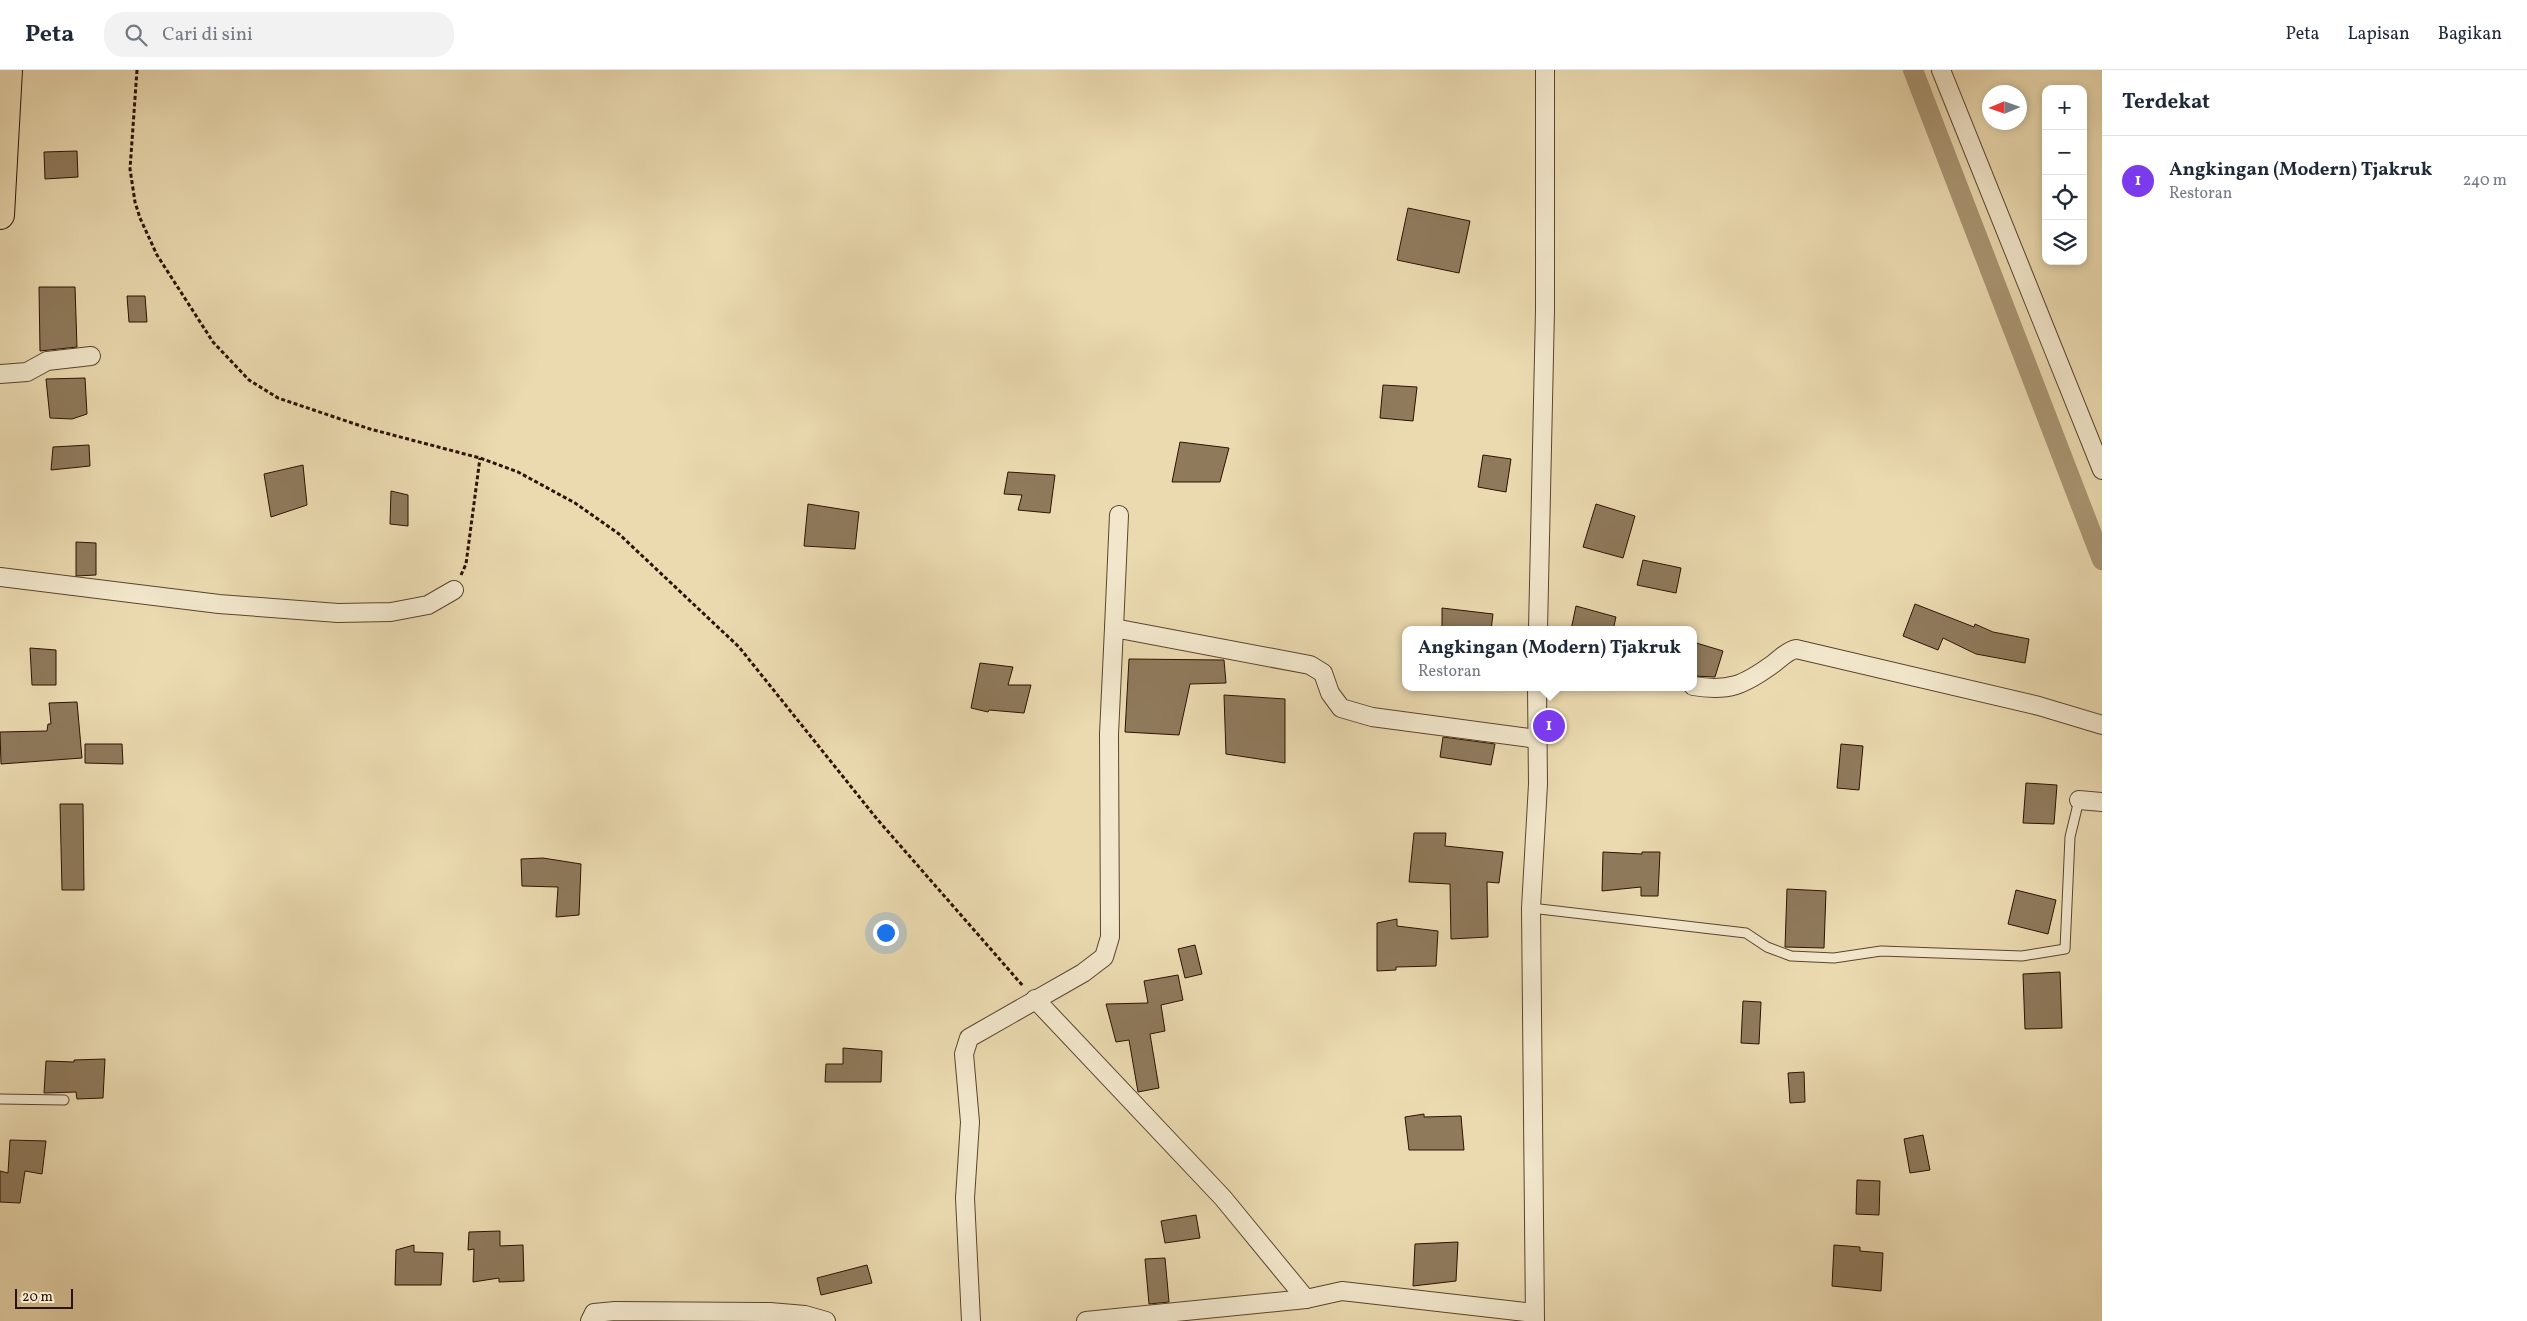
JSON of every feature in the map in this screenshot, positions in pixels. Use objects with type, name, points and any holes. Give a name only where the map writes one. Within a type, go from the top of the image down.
[{"type":"main road","points":[[0,215],[8,70]]},
{"type":"street","points":[[1538,626],[1545,310],[1545,70]]},
{"type":"street","points":[[1941,70],[2102,470]]},
{"type":"street","points":[[0,374],[27,372],[47,361],[91,356]]},
{"type":"street","points":[[971,1321],[966,1198],[970,1122],[964,1054],[968,1038],[1083,973],[1104,957],[1110,937],[1109,734],[1119,515]]},
{"type":"street","points":[[0,577],[219,604],[338,613],[390,612],[428,605],[454,590]]},
{"type":"street","points":[[1114,628],[1310,665],[1323,673],[1330,693],[1340,708],[1372,717],[1538,739]]},
{"type":"street","points":[[1697,687],[1719,690],[1736,686],[1796,649],[2039,706],[2102,725]]},
{"type":"street","points":[[1086,1321],[1306,1299],[1342,1291],[1534,1317],[1531,908],[1538,784],[1537,691]]},
{"type":"street","points":[[2079,800],[2102,802]]},
{"type":"street","points":[[1035,999],[1223,1198],[1306,1299]]},
{"type":"street","points":[[590,1321],[594,1313],[615,1311],[770,1312],[805,1315],[826,1321]]},
{"type":"lane","points":[[1531,908],[1746,933],[1768,947],[1791,956],[1834,958],[1881,951],[2022,956],[2065,950],[2070,837],[2079,800]]},
{"type":"lane","points":[[0,1099],[64,1100]]},
{"type":"path","points":[[137,70],[130,169],[135,202],[157,255],[213,342],[249,380],[278,398],[370,429],[480,458],[518,472],[575,503],[619,534],[739,647],[877,819],[988,948],[1035,999]]},
{"type":"path","points":[[454,590],[466,564],[480,458]]},
{"type":"building","points":[[77,151],[78,177],[45,179],[44,152]]},
{"type":"building","points":[[1408,208],[1470,221],[1459,273],[1397,260]]},
{"type":"building","points":[[39,287],[75,287],[77,347],[40,351]]},
{"type":"building","points":[[127,296],[145,296],[147,322],[129,322]]},
{"type":"building","points":[[85,378],[87,414],[72,419],[50,418],[46,379]]},
{"type":"building","points":[[1383,385],[1417,387],[1413,421],[1380,418]]},
{"type":"building","points":[[1180,442],[1229,448],[1220,482],[1172,482]]},
{"type":"building","points":[[89,445],[90,466],[51,470],[53,447]]},
{"type":"building","points":[[1483,455],[1511,459],[1506,492],[1478,487]]},
{"type":"building","points":[[303,465],[307,505],[271,517],[264,474]]},
{"type":"building","points":[[1008,472],[1055,475],[1050,513],[1018,510],[1022,495],[1004,494]]},
{"type":"building","points":[[391,491],[408,495],[408,526],[390,524]]},
{"type":"building","points":[[808,504],[859,512],[855,549],[804,546]]},
{"type":"building","points":[[1596,504],[1635,516],[1623,558],[1583,547]]},
{"type":"building","points":[[76,542],[96,543],[96,575],[76,576]]},
{"type":"building","points":[[1643,560],[1681,568],[1676,593],[1637,585]]},
{"type":"building","points":[[1915,604],[1974,627],[1975,624],[1993,632],[2029,639],[2025,663],[1976,654],[1943,638],[1938,650],[1903,636]]},
{"type":"building","points":[[1576,606],[1616,617],[1614,626],[1572,626]]},
{"type":"building","points":[[1442,608],[1493,614],[1492,626],[1442,626]]},
{"type":"building","points":[[1697,643],[1723,651],[1715,677],[1697,676]]},
{"type":"building","points":[[30,648],[56,650],[56,685],[32,685]]},
{"type":"building","points":[[1129,659],[1224,660],[1226,683],[1190,684],[1179,735],[1125,732]]},
{"type":"building","points":[[980,663],[1013,667],[1008,685],[1031,685],[1024,713],[989,710],[988,712],[971,708]]},
{"type":"building","points":[[1224,695],[1285,699],[1285,763],[1226,754]]},
{"type":"building","points":[[77,702],[82,758],[1,764],[0,732],[47,731],[48,724],[51,724],[49,703]]},
{"type":"building","points":[[1443,737],[1495,744],[1491,765],[1440,757]]},
{"type":"building","points":[[85,744],[122,744],[123,764],[85,763]]},
{"type":"building","points":[[1841,744],[1863,746],[1859,790],[1837,788]]},
{"type":"building","points":[[2026,783],[2057,785],[2054,824],[2023,823]]},
{"type":"building","points":[[60,804],[83,804],[84,890],[62,890]]},
{"type":"building","points":[[1414,833],[1446,833],[1445,846],[1503,852],[1499,883],[1487,882],[1488,937],[1451,939],[1450,884],[1409,882]]},
{"type":"building","points":[[1603,852],[1642,854],[1642,852],[1660,852],[1658,896],[1641,896],[1641,887],[1602,891]]},
{"type":"building","points":[[543,858],[581,864],[579,915],[556,917],[558,887],[522,886],[521,859]]},
{"type":"building","points":[[1787,889],[1826,891],[1824,948],[1785,947]]},
{"type":"building","points":[[2016,890],[2056,900],[2048,934],[2008,924]]},
{"type":"building","points":[[1397,919],[1397,926],[1438,931],[1436,966],[1396,967],[1396,970],[1377,971],[1377,923]]},
{"type":"building","points":[[1195,945],[1202,974],[1185,978],[1178,949]]},
{"type":"building","points":[[2060,972],[2062,1028],[2025,1029],[2023,974]]},
{"type":"building","points":[[1178,975],[1183,1000],[1161,1005],[1165,1031],[1150,1034],[1159,1088],[1138,1092],[1129,1040],[1116,1042],[1106,1004],[1148,1003],[1144,981]]},
{"type":"building","points":[[1743,1001],[1761,1002],[1759,1044],[1741,1043]]},
{"type":"building","points":[[843,1048],[882,1051],[881,1082],[825,1082],[826,1064],[843,1064]]},
{"type":"building","points":[[105,1059],[103,1098],[77,1099],[76,1092],[44,1093],[46,1061],[74,1062],[74,1060]]},
{"type":"building","points":[[1804,1072],[1805,1102],[1790,1103],[1788,1073]]},
{"type":"building","points":[[1424,1114],[1424,1117],[1461,1116],[1464,1150],[1409,1150],[1405,1117]]},
{"type":"building","points":[[1923,1135],[1930,1170],[1910,1173],[1904,1139]]},
{"type":"building","points":[[10,1140],[46,1141],[42,1174],[25,1171],[20,1203],[0,1202],[0,1171],[8,1173]]},
{"type":"building","points":[[1857,1180],[1880,1181],[1879,1215],[1856,1214]]},
{"type":"building","points":[[1196,1215],[1200,1238],[1165,1243],[1161,1221]]},
{"type":"building","points":[[500,1231],[500,1246],[523,1245],[524,1281],[499,1282],[499,1278],[473,1282],[474,1249],[468,1250],[469,1232]]},
{"type":"building","points":[[1458,1242],[1456,1281],[1413,1286],[1415,1244]]},
{"type":"building","points":[[414,1245],[414,1252],[443,1253],[441,1285],[395,1285],[396,1250]]},
{"type":"building","points":[[1834,1245],[1860,1247],[1860,1251],[1883,1253],[1881,1291],[1832,1286]]},
{"type":"building","points":[[1165,1258],[1169,1302],[1149,1304],[1145,1259]]},
{"type":"building","points":[[867,1265],[872,1283],[821,1295],[817,1278]]},
{"type":"waterway","points":[[1913,70],[2102,560]]},
{"type":"place","name":"Angkingan (Modern) Tjakruk","points":[[1549,726]]}]
